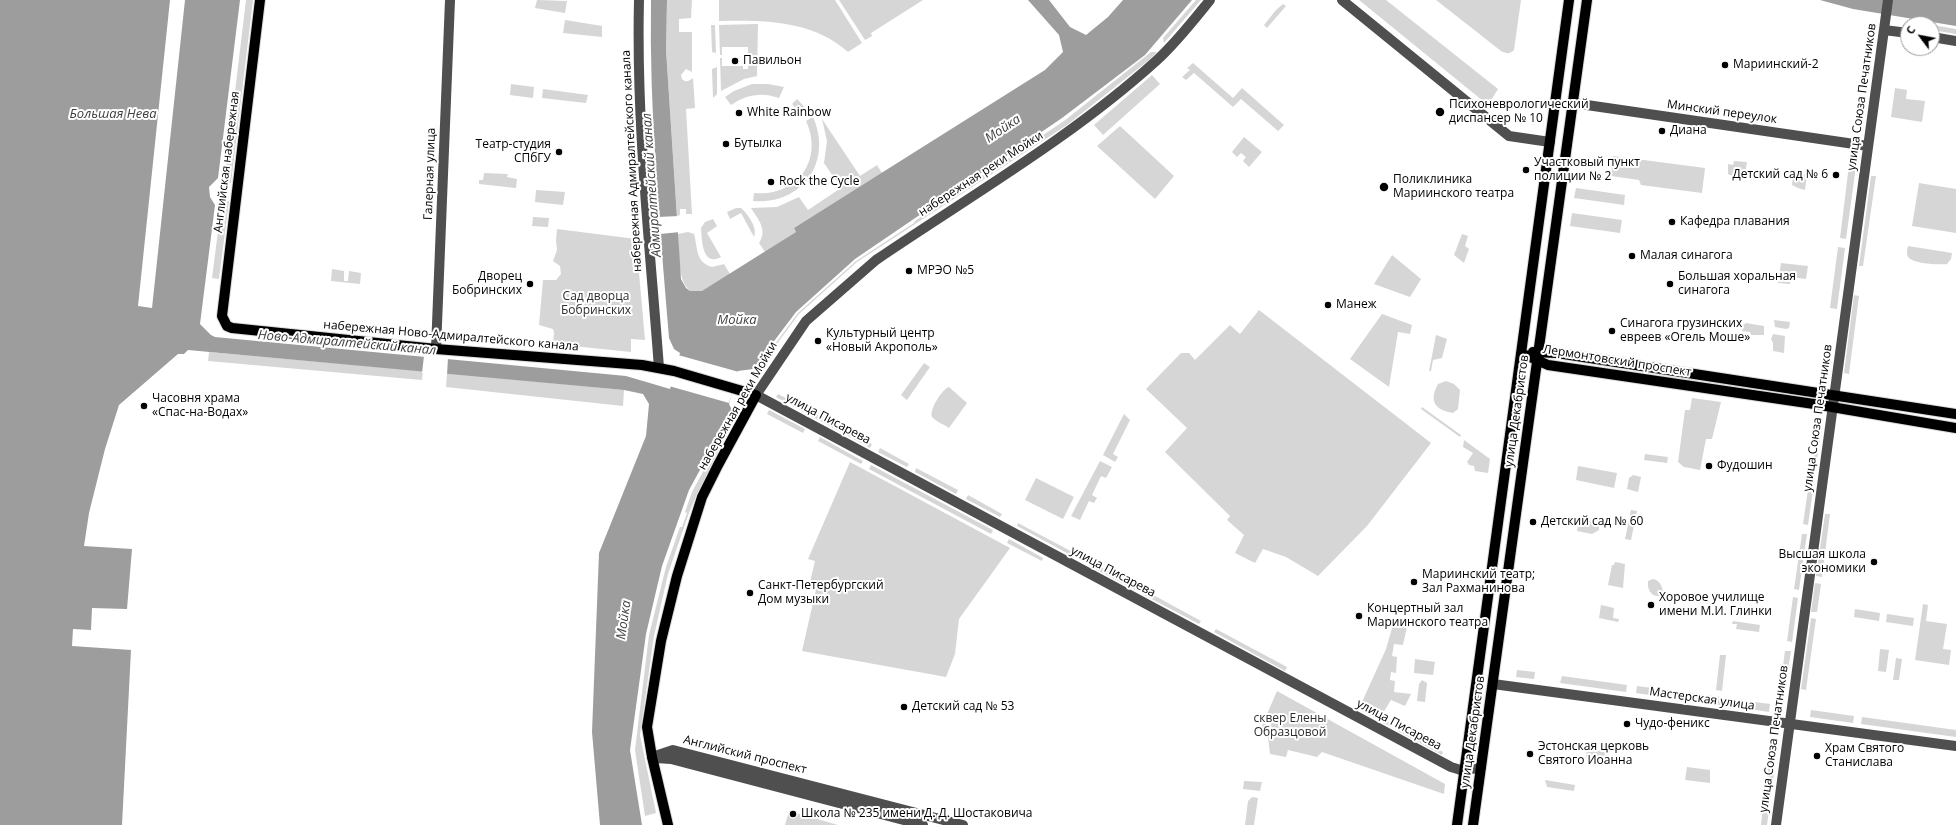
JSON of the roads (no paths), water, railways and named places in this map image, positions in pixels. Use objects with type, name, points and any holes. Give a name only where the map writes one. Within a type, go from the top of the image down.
[{"type":"main road","name":"Английская набережная","points":[[227,326],[222,316],[260,0]]},
{"type":"main road","name":"улица Декабристов","points":[[1456,825],[1569,0]]},
{"type":"main road","name":"улица Декабристов","points":[[1473,825],[1587,0]]},
{"type":"main road","name":"набережная Ново-Адмиралтейского канала","points":[[227,326],[232,328],[436,348],[659,368],[734,389]]},
{"type":"main road","name":"Лермонтовский проспект","points":[[1521,353],[1539,351],[1956,414]]},
{"type":"main road","name":"Лермонтовский проспект","points":[[1521,353],[1537,362],[1548,365],[1833,407],[1956,428]]},
{"type":"main road","name":"улица Писарева","points":[[734,389],[756,396]]},
{"type":"main road","name":"набережная реки Мойки","points":[[668,825],[652,757],[647,727],[661,641],[677,576],[702,497],[756,396]]},
{"type":"street","name":"Галерная улица","points":[[436,348],[450,0]]},
{"type":"street","name":"набережная Адмиралтейского канала","points":[[639,0],[638,52],[648,226],[659,368]]},
{"type":"street","name":"набережная реки Мойки","points":[[756,396],[792,339],[816,311],[876,260],[1075,128],[1155,62],[1182,34],[1210,0]]},
{"type":"street","points":[[1342,0],[1509,136],[1550,142]]},
{"type":"street","name":"улица Союза Печатников","points":[[1776,825],[1888,0]]},
{"type":"street","points":[[1884,30],[1900,32]]},
{"type":"street","points":[[1940,38],[1956,41]]},
{"type":"street","name":"Минский переулок","points":[[1573,103],[1868,146]]},
{"type":"street","name":"улица Писарева","points":[[756,396],[1450,768],[1464,771],[1481,767]]},
{"type":"street","name":"Мастерская улица","points":[[1493,684],[1956,746]]},
{"type":"street","name":"Английский проспект","points":[[652,757],[673,750],[963,825]]},
{"type":"street","name":"Английский проспект","points":[[652,757],[671,759],[924,825]]},
{"type":"water","name":"Большая Нева","points":[[0,0],[240,0],[218,178],[209,187],[210,197],[215,205],[200,324],[211,335],[215,337],[626,376],[670,389],[680,353],[674,349],[669,338],[653,127],[651,0],[667,0],[666,50],[681,279],[686,288],[690,291],[702,291],[796,232],[794,228],[1045,70],[1063,52],[1059,35],[1028,0],[1049,0],[1070,27],[1086,35],[1108,17],[1123,0],[1192,0],[1145,55],[1062,118],[855,259],[796,312],[753,369],[738,371],[729,404],[732,410],[731,413],[689,490],[662,566],[646,634],[630,750],[642,825],[600,825],[592,732],[599,553],[646,436],[649,404],[643,394],[624,390],[188,350],[184,354],[178,354],[119,405],[105,449],[89,513],[84,546],[132,549],[127,609],[92,608],[91,630],[73,629],[72,646],[131,650],[122,825],[0,825]]},
{"type":"water","points":[[1820,0],[1956,0],[1956,26],[1940,23],[1940,16],[1900,17],[1853,9]]},
{"type":"place","name":"Павильон","points":[[735,61]]},
{"type":"place","name":"Мариинский-2","points":[[1725,65]]},
{"type":"place","name":"Психоневрологический диспансер № 10","points":[[1440,112]]},
{"type":"place","name":"White Rainbow","points":[[739,113]]},
{"type":"place","name":"Диана","points":[[1662,131]]},
{"type":"place","name":"Бутылка","points":[[726,144]]},
{"type":"place","name":"Театр-студия СПбГУ","points":[[559,152]]},
{"type":"place","name":"Участковый пункт полиции № 2","points":[[1526,170]]},
{"type":"place","name":"Детский сад № 6","points":[[1836,175]]},
{"type":"place","name":"Rock the Cycle","points":[[771,182]]},
{"type":"place","name":"Поликлиника Мариинского театра","points":[[1384,187]]},
{"type":"place","name":"Кафедра плавания","points":[[1672,222]]},
{"type":"place","name":"Малая синагога","points":[[1632,256]]},
{"type":"place","name":"МРЭО №5","points":[[909,271]]},
{"type":"place","name":"Дворец Бобринских","points":[[530,284]]},
{"type":"place","name":"Большая хоральная синагога","points":[[1670,284]]},
{"type":"place","name":"Манеж","points":[[1328,305]]},
{"type":"place","name":"Синагога грузинских евреев «Огель Моше»","points":[[1612,331]]},
{"type":"place","name":"Культурный центр «Новый Акрополь»","points":[[818,341]]},
{"type":"place","name":"Часовня храма «Спас-на-Водах»","points":[[144,406]]},
{"type":"place","name":"Фудошин","points":[[1709,466]]},
{"type":"place","name":"Детский сад № 60","points":[[1533,522]]},
{"type":"place","name":"Высшая школа экономики","points":[[1874,562]]},
{"type":"place","name":"Мариинский театр; Зал Рахманинова","points":[[1414,582]]},
{"type":"place","name":"Санкт-Петербургский Дом музыки","points":[[750,593]]},
{"type":"place","name":"Хоровое училище имени М.И. Глинки","points":[[1651,605]]},
{"type":"place","name":"Концертный зал Мариинского театра","points":[[1359,616]]},
{"type":"place","name":"Детский сад № 53","points":[[904,707]]},
{"type":"place","name":"Чудо-феникс","points":[[1627,724]]},
{"type":"place","name":"Эстонская церковь Святого Иоанна","points":[[1530,754]]},
{"type":"place","name":"Храм Святого Станислава","points":[[1817,756]]},
{"type":"place","name":"Школа № 235 имени Д. Д. Шостаковича","points":[[793,814]]},
{"type":"water label","name":"Мойка","points":[[1003,129]]},
{"type":"water label","name":"Адмиралтейский канал","points":[[652,185]]},
{"type":"water label","name":"Мойка","points":[[737,320]]},
{"type":"water label","name":"Ново-Адмиралтейский канал","points":[[347,343]]},
{"type":"water label","name":"Мойка","points":[[624,620]]},
{"type":"park label","name":"Сад дворца Бобринских","points":[[596,304]]},
{"type":"park label","name":"сквер Елены Образцовой","points":[[1290,726]]}]
